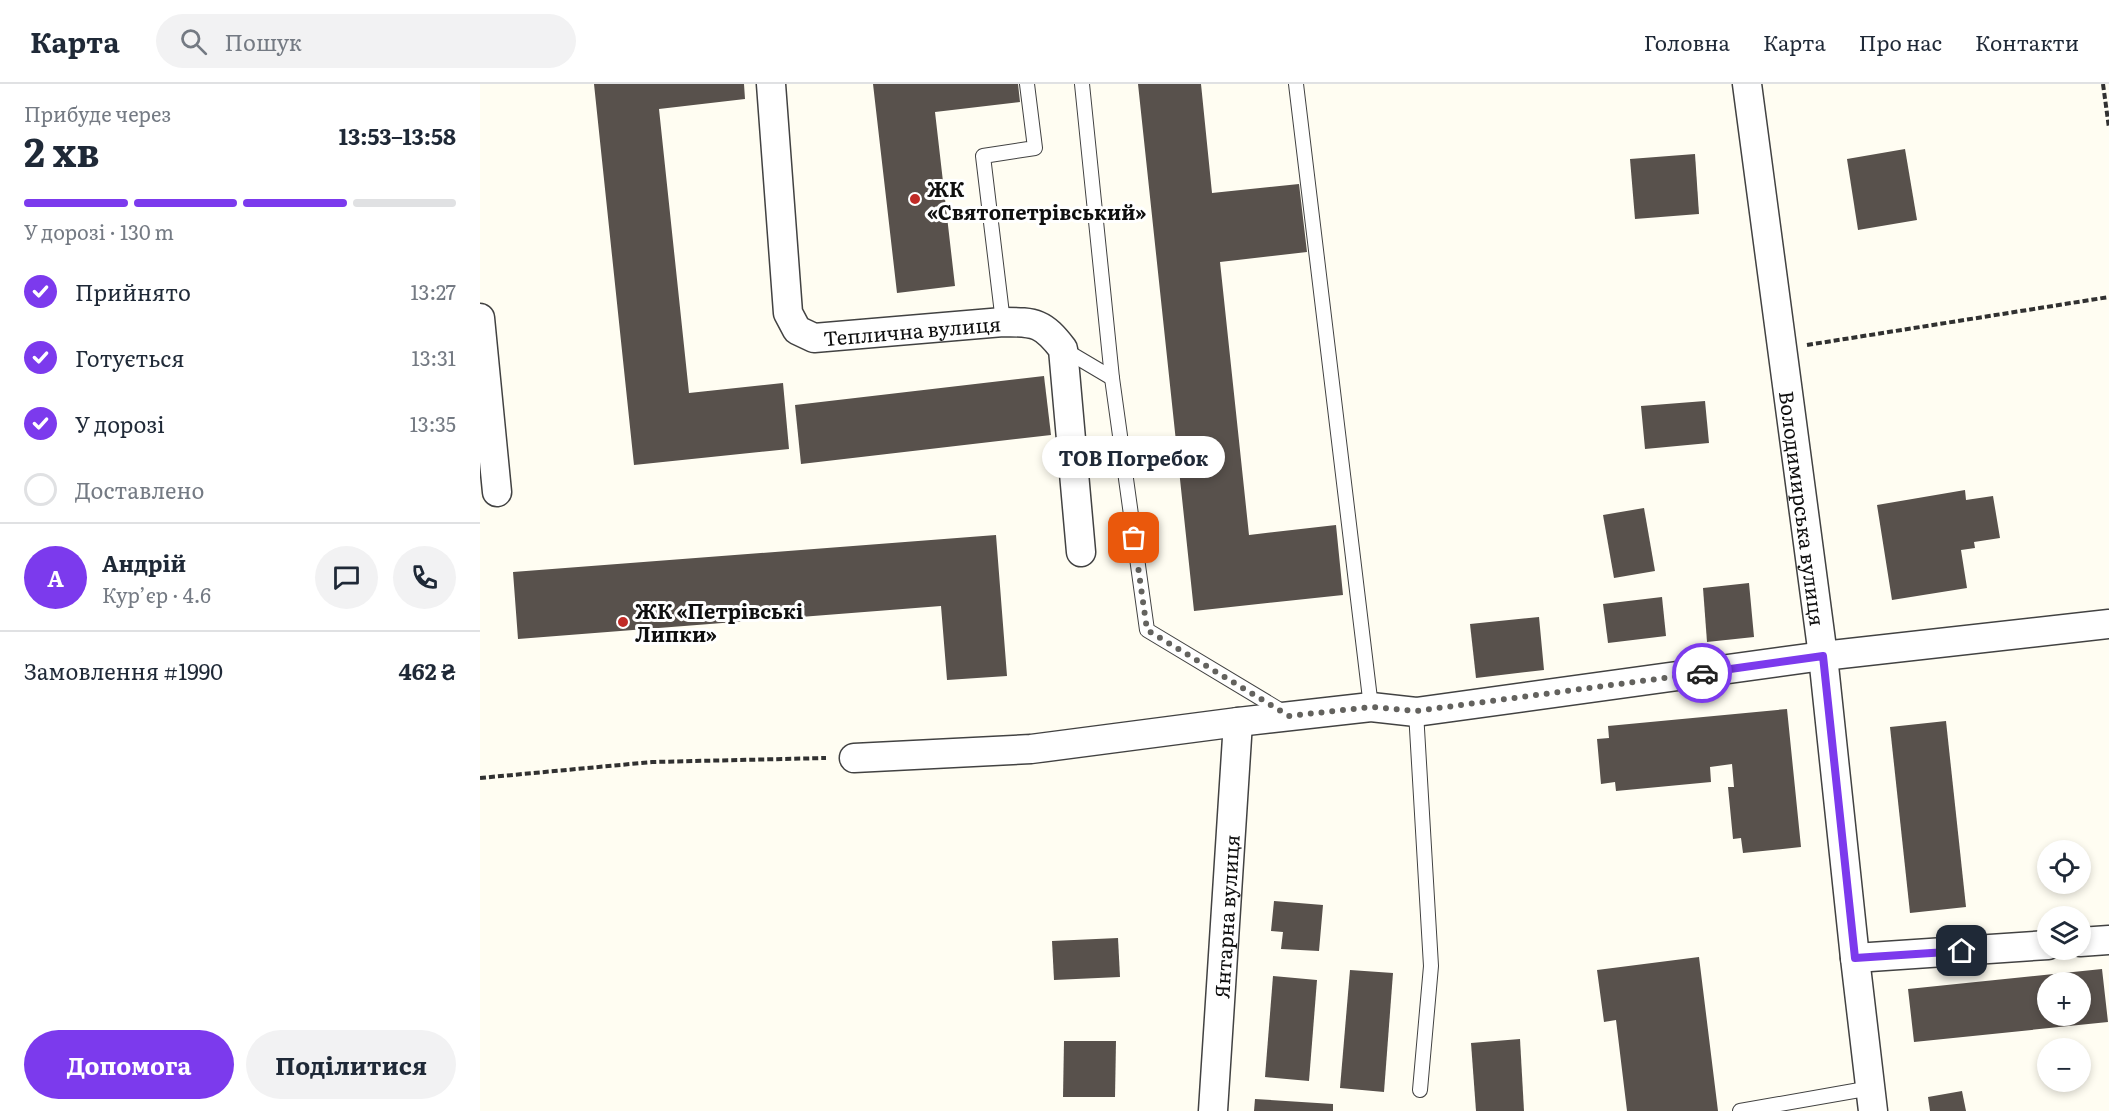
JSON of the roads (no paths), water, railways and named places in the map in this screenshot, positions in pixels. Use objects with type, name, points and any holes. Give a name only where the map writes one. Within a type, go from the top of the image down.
[{"type":"street","name":"Теплична вулиця","points":[[771,84],[788,313],[797,330],[814,338],[1003,322],[1029,322],[1048,331],[1063,349]]},
{"type":"street","name":"Володимирська вулиця","points":[[1747,84],[1823,656],[1872,1100]]},
{"type":"street","points":[[480,318],[497,492]]},
{"type":"street","points":[[1063,349],[1081,552]]},
{"type":"street","points":[[854,758],[1031,749],[1371,707],[1416,711],[1823,656],[2109,624]]},
{"type":"street","name":"Янтарна вулиця","points":[[1213,1111],[1238,722]]},
{"type":"street","points":[[2091,941],[2109,940]]},
{"type":"street","points":[[1855,958],[2037,946]]},
{"type":"lane","points":[[1003,322],[983,156],[1035,148],[1027,84]]},
{"type":"lane","points":[[1082,84],[1112,378],[1147,630],[1289,716]]},
{"type":"lane","points":[[1296,84],[1371,707]]},
{"type":"lane","points":[[1063,349],[1112,378]]},
{"type":"lane","points":[[1416,711],[1431,966],[1420,1090]]},
{"type":"lane","points":[[1740,1111],[1872,1100]]},
{"type":"place","name":"ЖК «Святопетрівський»","points":[[915,199]]},
{"type":"place","name":"ТОВ Погребок","points":[[1134,538]]},
{"type":"place","name":"ЖК «Петрівські Липки»","points":[[623,622]]}]
